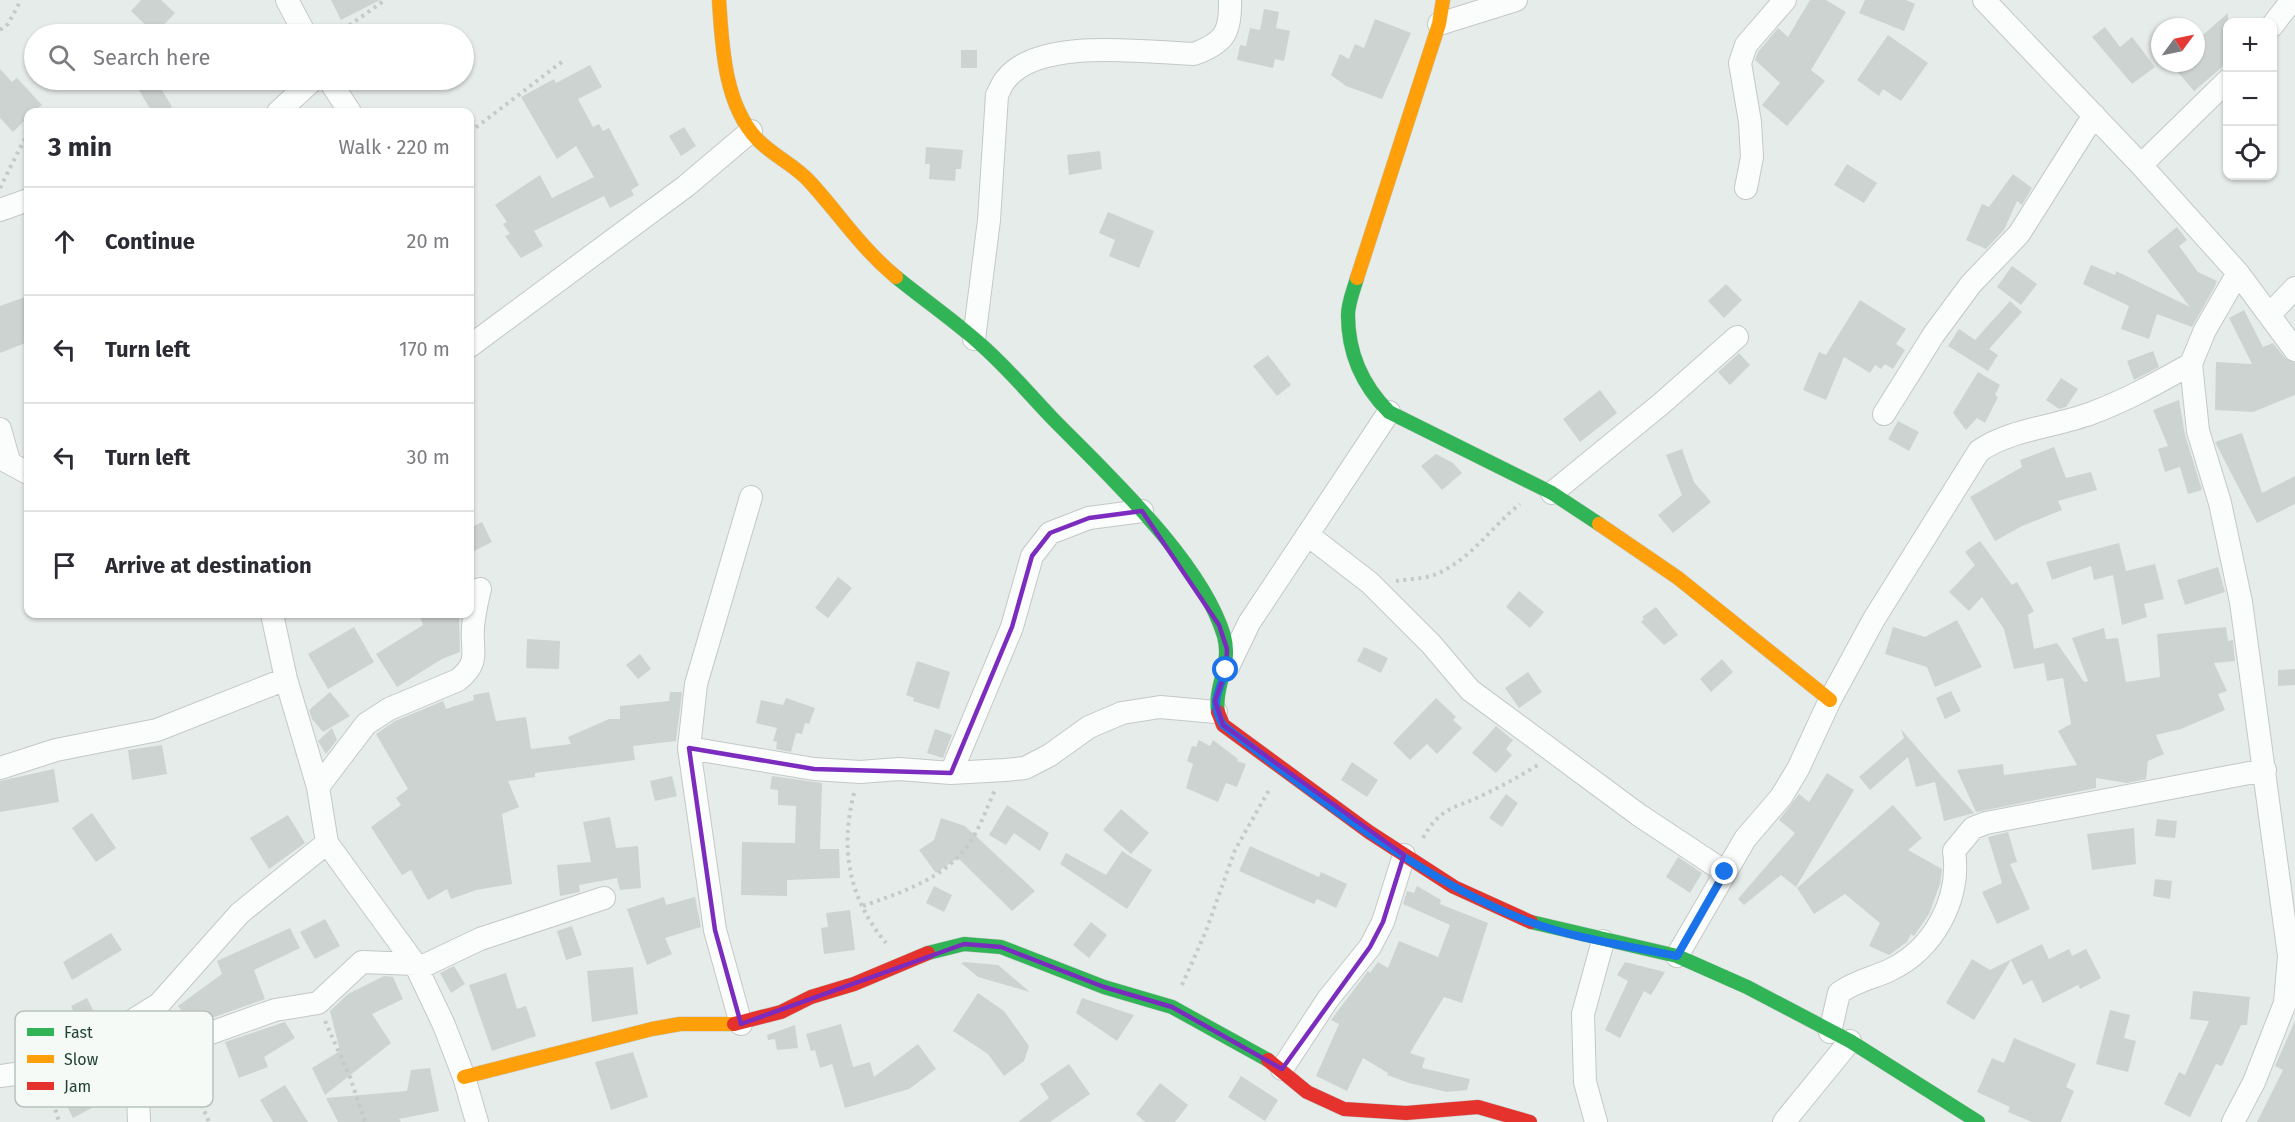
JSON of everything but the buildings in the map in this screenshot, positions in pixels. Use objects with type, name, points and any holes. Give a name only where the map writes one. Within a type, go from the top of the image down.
[{"type":"street","points":[[287,0],[300,24]]},
{"type":"street","points":[[719,0],[721,35],[730,77],[740,109],[751,131],[773,153],[806,178],[867,252],[992,354],[1142,511],[1196,584],[1219,625],[1227,649],[1226,670]]},
{"type":"street","points":[[974,339],[989,220],[997,95],[1006,78],[1038,57],[1060,52],[1194,54],[1214,47],[1226,36],[1231,13],[1230,0]]},
{"type":"street","points":[[1443,0],[1439,24],[1363,257],[1348,313],[1352,347],[1359,373],[1375,398],[1389,412],[1435,433],[1546,491],[1678,578],[1830,700]]},
{"type":"street","points":[[1439,24],[1516,0]]},
{"type":"street","points":[[1746,188],[1752,157],[1750,122],[1740,63],[1746,45],[1785,0]]},
{"type":"street","points":[[1984,0],[2141,165],[2238,273],[2295,350]]},
{"type":"street","points":[[2277,20],[2292,0]]},
{"type":"street","points":[[2141,165],[2223,85]]},
{"type":"street","points":[[282,108],[302,90]]},
{"type":"street","points":[[336,90],[347,108]]},
{"type":"street","points":[[1884,414],[1934,334],[1971,284],[2019,234],[2094,115]]},
{"type":"street","points":[[474,336],[677,192],[751,131]]},
{"type":"street","points":[[0,210],[24,201]]},
{"type":"street","points":[[2233,1122],[2254,1082],[2290,1001],[2289,956],[2237,581],[2220,503],[2198,431],[2191,364],[2205,330],[2238,273]]},
{"type":"street","points":[[2269,315],[2295,288]]},
{"type":"street","points":[[1546,491],[1661,404],[1737,337]]},
{"type":"street","points":[[1677,956],[1745,839],[1781,796],[1798,769],[1830,700],[1874,619],[1979,451],[2001,439],[2091,414],[2143,391],[2191,364]]},
{"type":"street","points":[[1389,412],[1249,623],[1226,670],[1215,701],[1216,712],[1223,725],[1281,768],[1454,887],[1531,922],[1603,941],[1677,956],[1747,987],[1840,1037],[1978,1122]]},
{"type":"street","points":[[0,429],[4,460],[24,471]]},
{"type":"street","points":[[741,1024],[716,930],[689,748],[696,684],[751,497]]},
{"type":"street","points":[[951,773],[1012,627],[1032,556],[1050,533],[1089,518],[1142,511]]},
{"type":"street","points":[[1308,535],[1370,583],[1431,644],[1453,673],[1504,718],[1558,753],[1639,815],[1725,872]]},
{"type":"street","points":[[318,787],[366,724],[389,709],[459,680],[467,673],[474,662],[472,629],[480,589]]},
{"type":"street","points":[[273,618],[286,680],[318,787],[327,843],[416,967],[444,1025],[465,1077],[477,1122]]},
{"type":"street","points":[[0,768],[56,750],[157,730],[286,680]]},
{"type":"street","points":[[689,748],[814,769],[860,772],[899,769],[951,773],[1005,770],[1025,768],[1050,755],[1089,727],[1122,712],[1160,707],[1216,712]]},
{"type":"street","points":[[1784,1122],[1840,1037],[1839,993],[1849,986],[1890,970],[1916,954],[1931,939],[1944,916],[1955,882],[1954,851],[1973,828],[2265,771]]},
{"type":"street","points":[[147,1011],[159,1004],[240,913],[327,843]]},
{"type":"street","points":[[1282,1069],[1328,999],[1370,947],[1383,922],[1408,857]]},
{"type":"street","points":[[213,1032],[275,1010],[318,1003],[362,962],[416,967],[480,939],[604,898]]},
{"type":"street","points":[[1596,1122],[1585,1082],[1582,1014],[1603,941]]},
{"type":"street","points":[[465,1077],[651,1029],[680,1024],[741,1024],[781,1012],[811,997],[933,951],[964,944],[1001,947],[1104,987],[1172,1007],[1261,1054],[1282,1069],[1307,1092],[1344,1109],[1359,1112],[1462,1115],[1478,1107],[1530,1122]]},
{"type":"street","points":[[0,1076],[15,1074]]},
{"type":"street","points":[[138,1107],[139,1122]]},
{"type":"path","points":[[0,30],[8,24],[21,0]]},
{"type":"path","points":[[351,24],[385,0]]},
{"type":"path","points":[[474,129],[563,61]]},
{"type":"path","points":[[0,189],[24,141]]},
{"type":"path","points":[[1370,583],[1432,576],[1453,566],[1469,555],[1512,510],[1546,491]]},
{"type":"path","points":[[1408,857],[1433,820],[1443,812],[1510,782],[1558,753]]},
{"type":"path","points":[[1172,1007],[1206,931],[1235,850],[1281,768]]},
{"type":"path","points":[[863,906],[908,890],[946,870],[970,844],[1005,770]]},
{"type":"path","points":[[860,772],[847,824],[848,872],[881,938],[903,964]]},
{"type":"path","points":[[318,1003],[350,1077],[365,1122]]},
{"type":"path","points":[[54,1107],[59,1122]]},
{"type":"highlighted area","points":[[1142,511],[1219,625],[1227,649],[1226,670],[1215,701],[1223,725],[1404,855],[1383,922],[1370,947],[1282,1069],[1172,1007],[1104,987],[1001,947],[964,944],[741,1024],[715,930],[689,748],[814,769],[951,773],[1012,627],[1032,556],[1050,533],[1089,518]]},
{"type":"traffic: fast","points":[[896,277],[998,361],[1126,493],[1175,550],[1213,608],[1224,636],[1226,656],[1218,693],[1218,712]]},
{"type":"traffic: fast","points":[[1357,278],[1348,310],[1351,342],[1358,368],[1379,402],[1389,412],[1552,493],[1599,524]]},
{"type":"traffic: fast","points":[[1531,922],[1677,956],[1747,987],[1850,1041],[1978,1122]]},
{"type":"traffic: fast","points":[[928,953],[964,944],[1001,947],[1104,987],[1172,1007],[1268,1060]]},
{"type":"traffic: slow","points":[[719,0],[724,55],[731,92],[746,125],[763,145],[804,176],[861,243],[896,277]]},
{"type":"traffic: slow","points":[[1357,278],[1439,24],[1443,0]]},
{"type":"traffic: slow","points":[[1599,524],[1678,578],[1830,700]]},
{"type":"traffic: slow","points":[[464,1077],[652,1029],[680,1024],[734,1024]]},
{"type":"traffic: jam","points":[[1218,712],[1223,725],[1369,832],[1454,887],[1531,922]]},
{"type":"traffic: jam","points":[[734,1024],[781,1012],[811,997],[854,984],[928,953]]},
{"type":"traffic: jam","points":[[1268,1060],[1307,1092],[1344,1109],[1406,1113],[1478,1107],[1530,1122]]},
{"type":"route","points":[[1226,670],[1215,701],[1216,712],[1223,725],[1369,832],[1454,887],[1531,922],[1603,941],[1677,956],[1725,872]]}]
